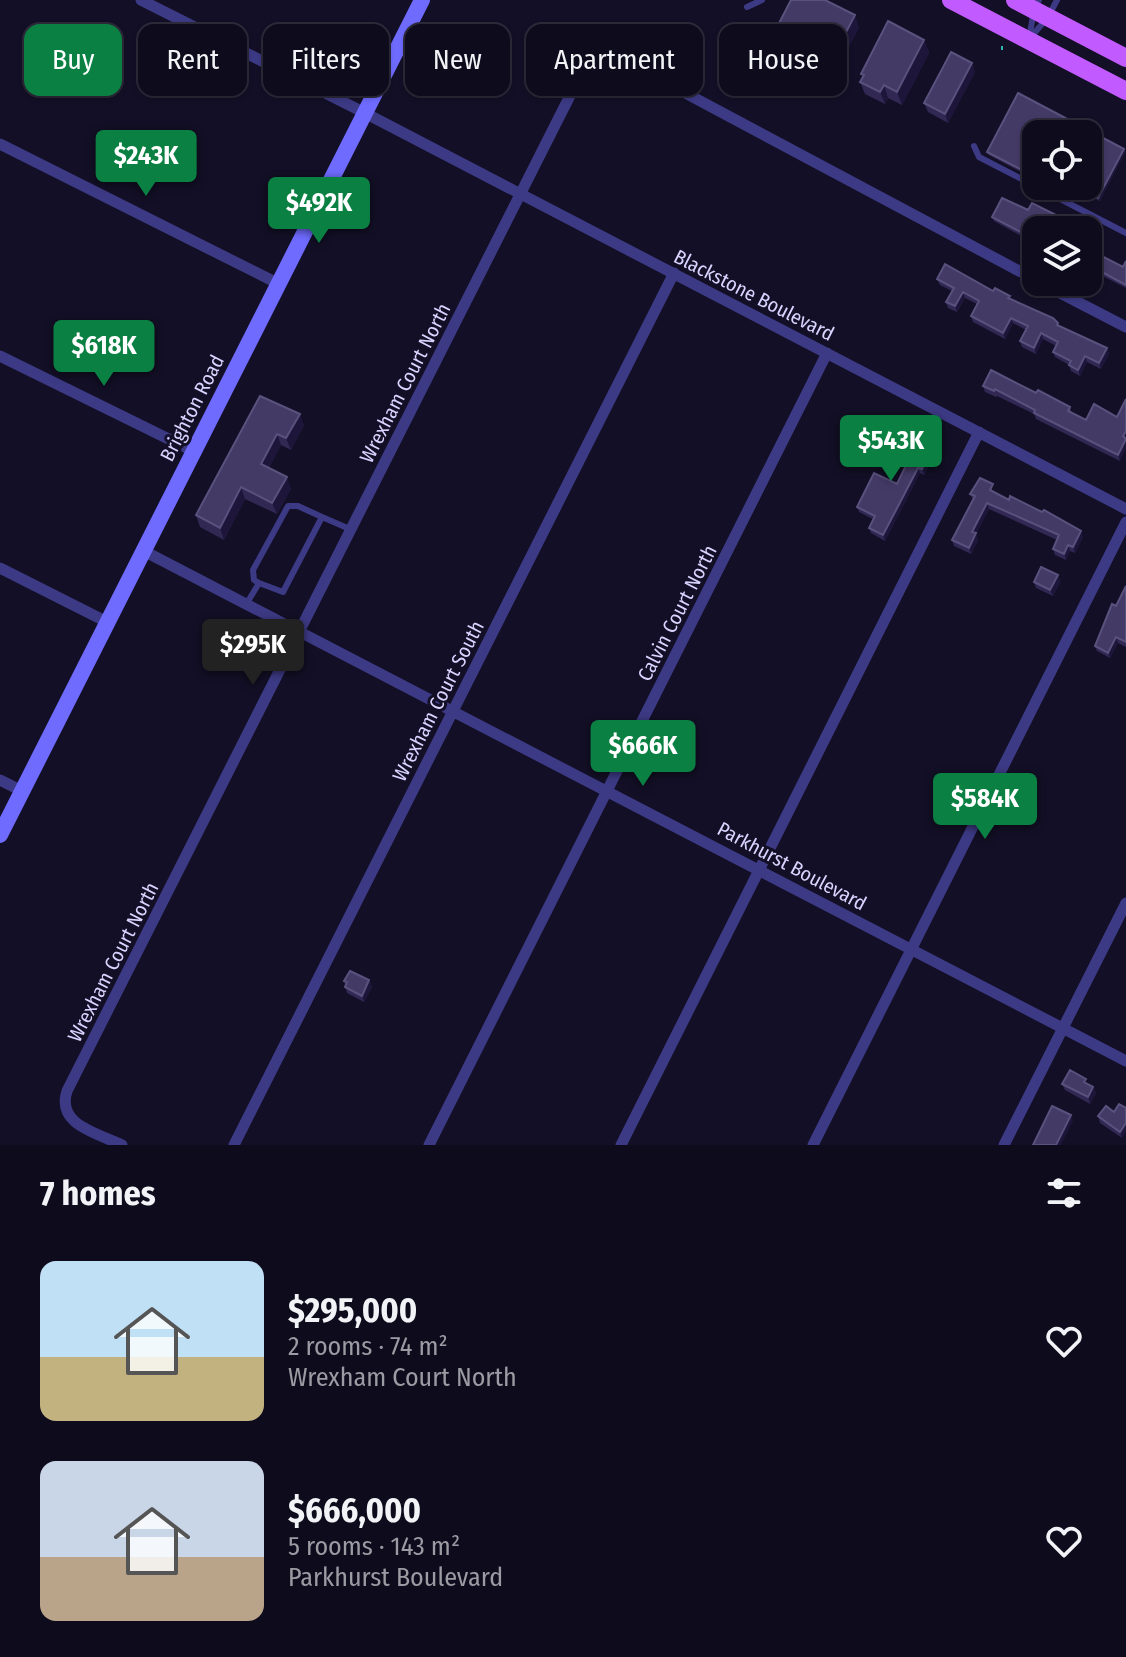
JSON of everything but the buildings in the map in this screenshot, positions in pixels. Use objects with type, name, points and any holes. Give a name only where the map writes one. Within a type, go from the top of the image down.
[{"type":"main road","points":[[951,0],[1126,91]]},
{"type":"main road","points":[[1015,0],[1045,7],[1126,58]]},
{"type":"street","name":"Blackstone Boulevard","points":[[141,0],[365,113],[1126,509]]},
{"type":"street","name":"Brighton Road","points":[[0,835],[422,0]]},
{"type":"street","name":"Wrexham Court North","points":[[122,1145],[72,1121],[64,1102],[67,1091],[584,68],[605,57],[629,63],[1022,272]]},
{"type":"street","points":[[0,144],[277,283]]},
{"type":"street","name":"Wrexham Court South","points":[[234,1145],[674,273]]},
{"type":"street","name":"Wrexham Court North","points":[[1067,296],[1126,327]]},
{"type":"street","name":"Calvin Court North","points":[[429,1145],[827,353]]},
{"type":"street","points":[[0,356],[193,451]]},
{"type":"street","points":[[621,1145],[979,432]]},
{"type":"street","points":[[813,1145],[1126,522]]},
{"type":"street","name":"Parkhurst Boulevard","points":[[142,550],[1126,1061]]},
{"type":"street","points":[[0,568],[107,622]]},
{"type":"street","points":[[0,780],[22,791]]},
{"type":"street","points":[[1004,1145],[1126,903]]},
{"type":"lane","points":[[747,7],[762,0]]},
{"type":"lane","points":[[1029,40],[1045,7]]},
{"type":"lane","points":[[1029,40],[1045,7]]},
{"type":"lane","points":[[974,146],[979,157],[1126,233]]},
{"type":"lane","points":[[322,517],[283,592],[254,580],[253,570],[288,506],[298,506],[352,530]]},
{"type":"lane","points":[[247,603],[259,583]]},
{"type":"path","points":[[1002,40],[1002,56]]}]
